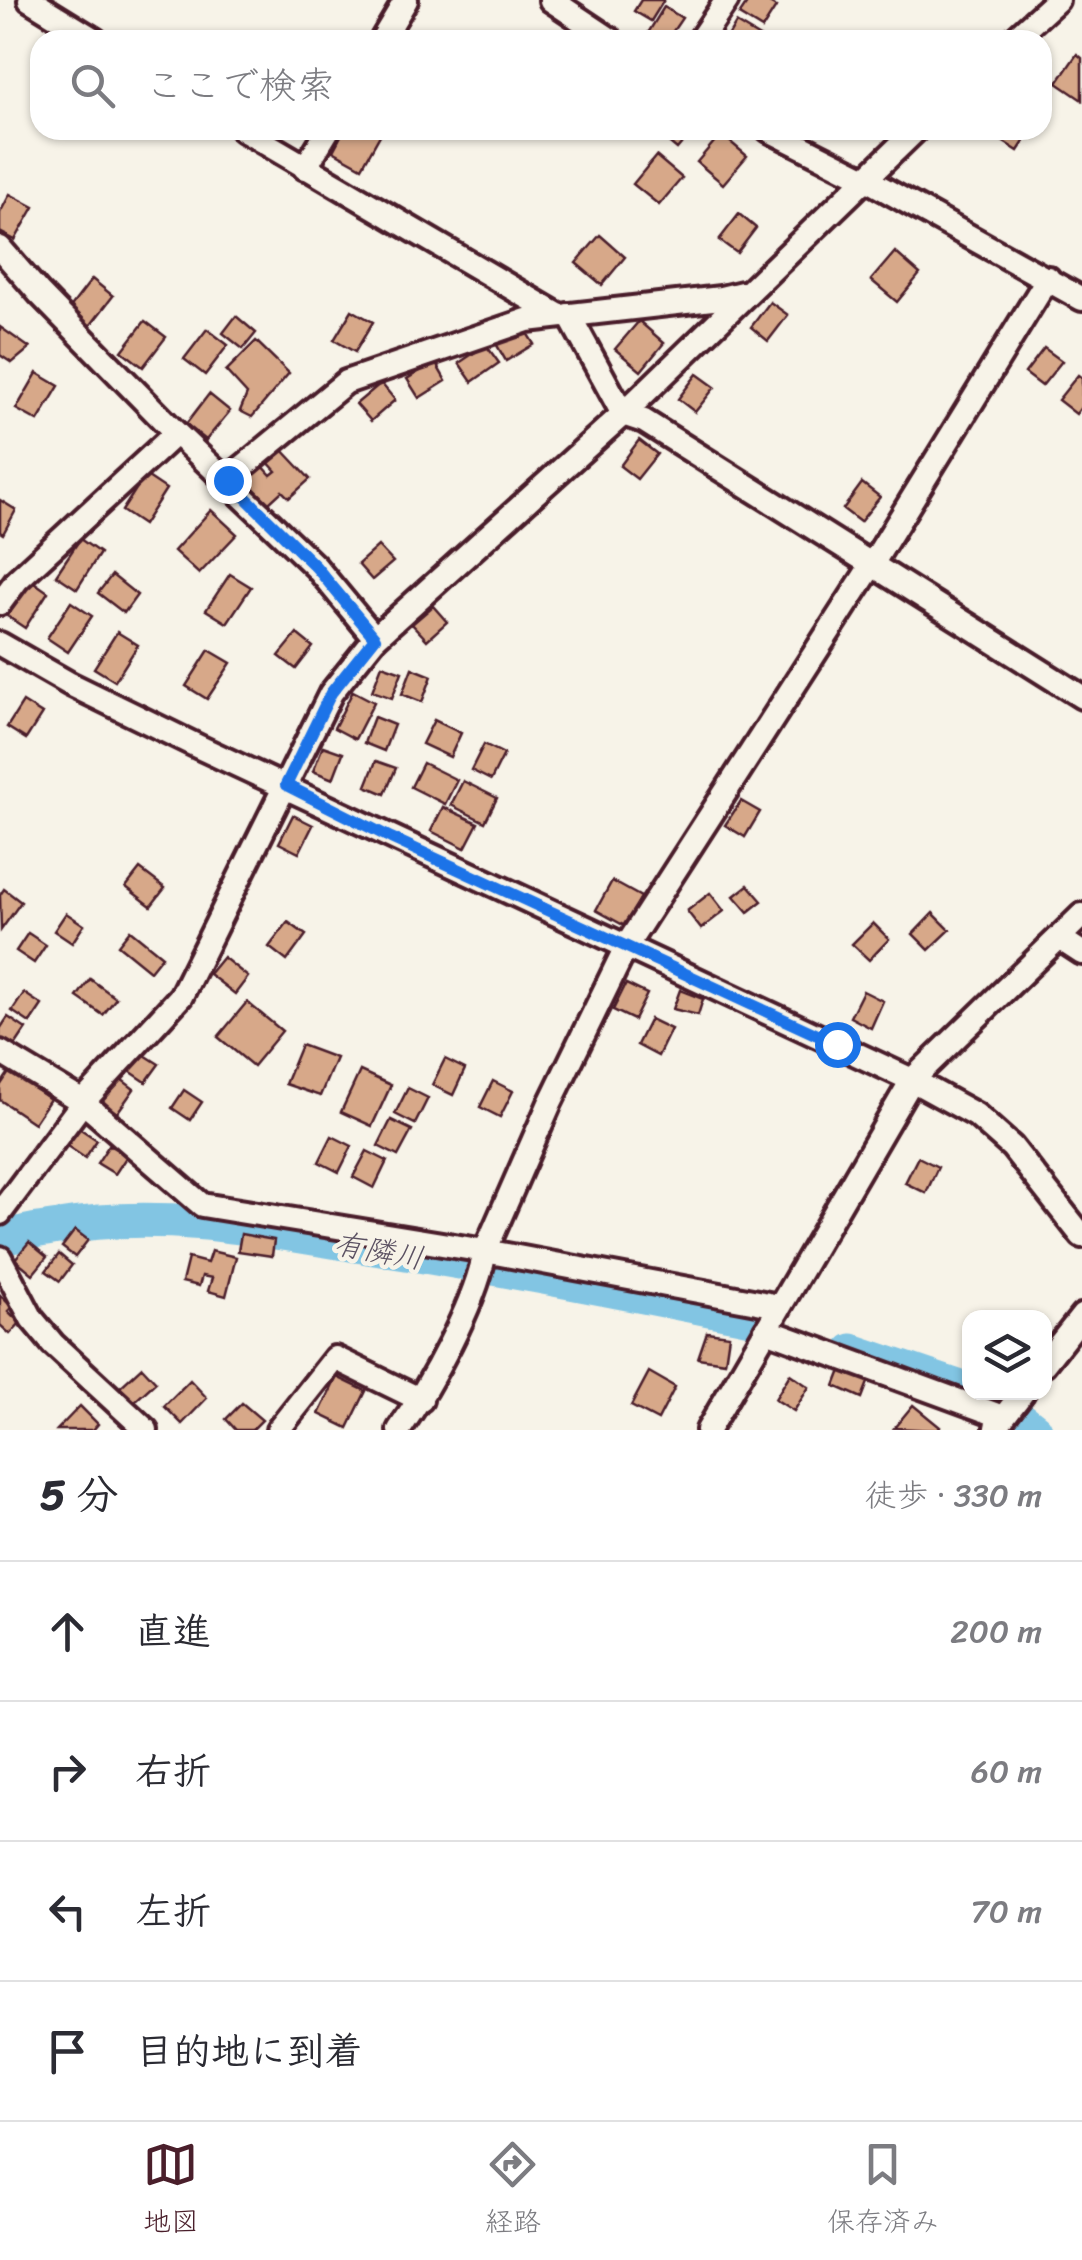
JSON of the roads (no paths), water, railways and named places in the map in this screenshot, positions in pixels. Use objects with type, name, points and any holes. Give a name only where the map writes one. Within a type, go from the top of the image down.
[{"type":"street","points":[[30,0],[80,30]]},
{"type":"street","points":[[388,30],[406,0]]},
{"type":"street","points":[[551,0],[596,30]]},
{"type":"street","points":[[707,30],[727,0]]},
{"type":"street","points":[[1024,30],[1057,0]]},
{"type":"street","points":[[259,140],[564,315],[623,414],[644,422],[1082,696]]},
{"type":"street","points":[[306,168],[322,140]]},
{"type":"street","points":[[788,140],[1082,299]]},
{"type":"street","points":[[0,1213],[83,1102],[181,996],[331,693],[375,638],[623,414],[905,140]]},
{"type":"street","points":[[0,248],[176,433],[316,567],[375,638]]},
{"type":"street","points":[[399,1430],[420,1400],[550,1103],[628,945],[871,566],[1048,278]]},
{"type":"street","points":[[228,480],[346,382],[527,320],[745,292]]},
{"type":"street","points":[[0,603],[16,580],[176,433]]},
{"type":"street","points":[[0,644],[132,714],[391,838],[628,945],[912,1080],[976,1115],[1012,1147],[1082,1236]]},
{"type":"street","points":[[708,1430],[912,1080],[1082,915]]},
{"type":"street","points":[[1059,938],[1082,952]]},
{"type":"street","points":[[0,1052],[83,1102],[202,1206],[484,1260],[779,1306]]},
{"type":"street","points":[[0,1258],[28,1310],[53,1344],[146,1430]]},
{"type":"street","points":[[1052,1354],[1082,1316]]},
{"type":"street","points":[[766,1330],[1008,1411]]},
{"type":"street","points":[[278,1430],[335,1358],[420,1400]]},
{"type":"waterway","name":"有隣川","points":[[0,1240],[98,1222],[214,1224],[465,1263],[756,1318]]},
{"type":"waterway","name":"有隣川","points":[[852,1351],[962,1388]]},
{"type":"waterway","name":"有隣川","points":[[995,1400],[1035,1430]]}]
